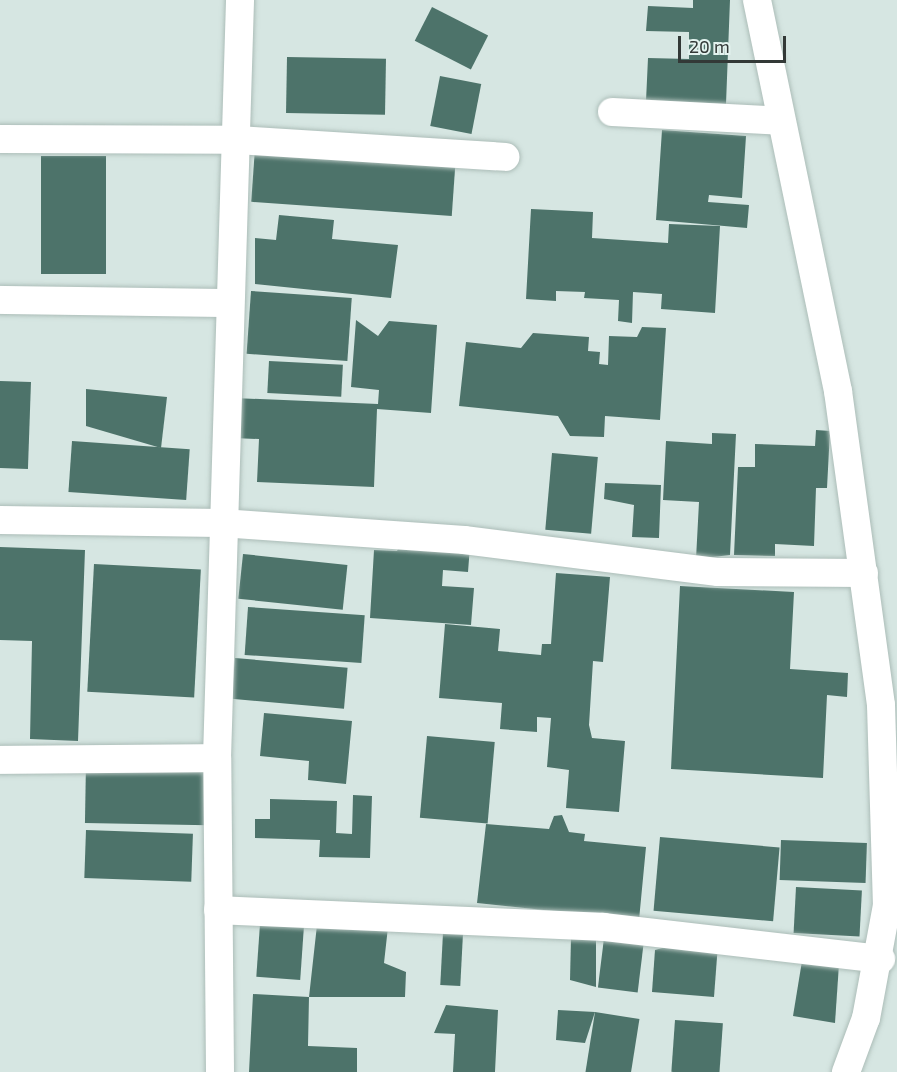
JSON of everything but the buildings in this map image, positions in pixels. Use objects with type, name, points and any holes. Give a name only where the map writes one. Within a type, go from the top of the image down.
[{"type":"street","points":[[220,1072],[217,758],[221,523],[227,303],[237,140],[240,0]]},
{"type":"street","points":[[758,0],[838,391],[881,705],[888,863],[881,958],[846,1072]]},
{"type":"street","points":[[612,112],[781,121]]},
{"type":"street","points":[[0,138],[237,140],[505,157]]},
{"type":"street","points":[[0,300],[227,303]]},
{"type":"street","points":[[0,520],[221,523],[464,540],[708,571],[864,573]]},
{"type":"street","points":[[0,760],[217,758]]},
{"type":"street","points":[[218,910],[604,927],[881,958]]}]
